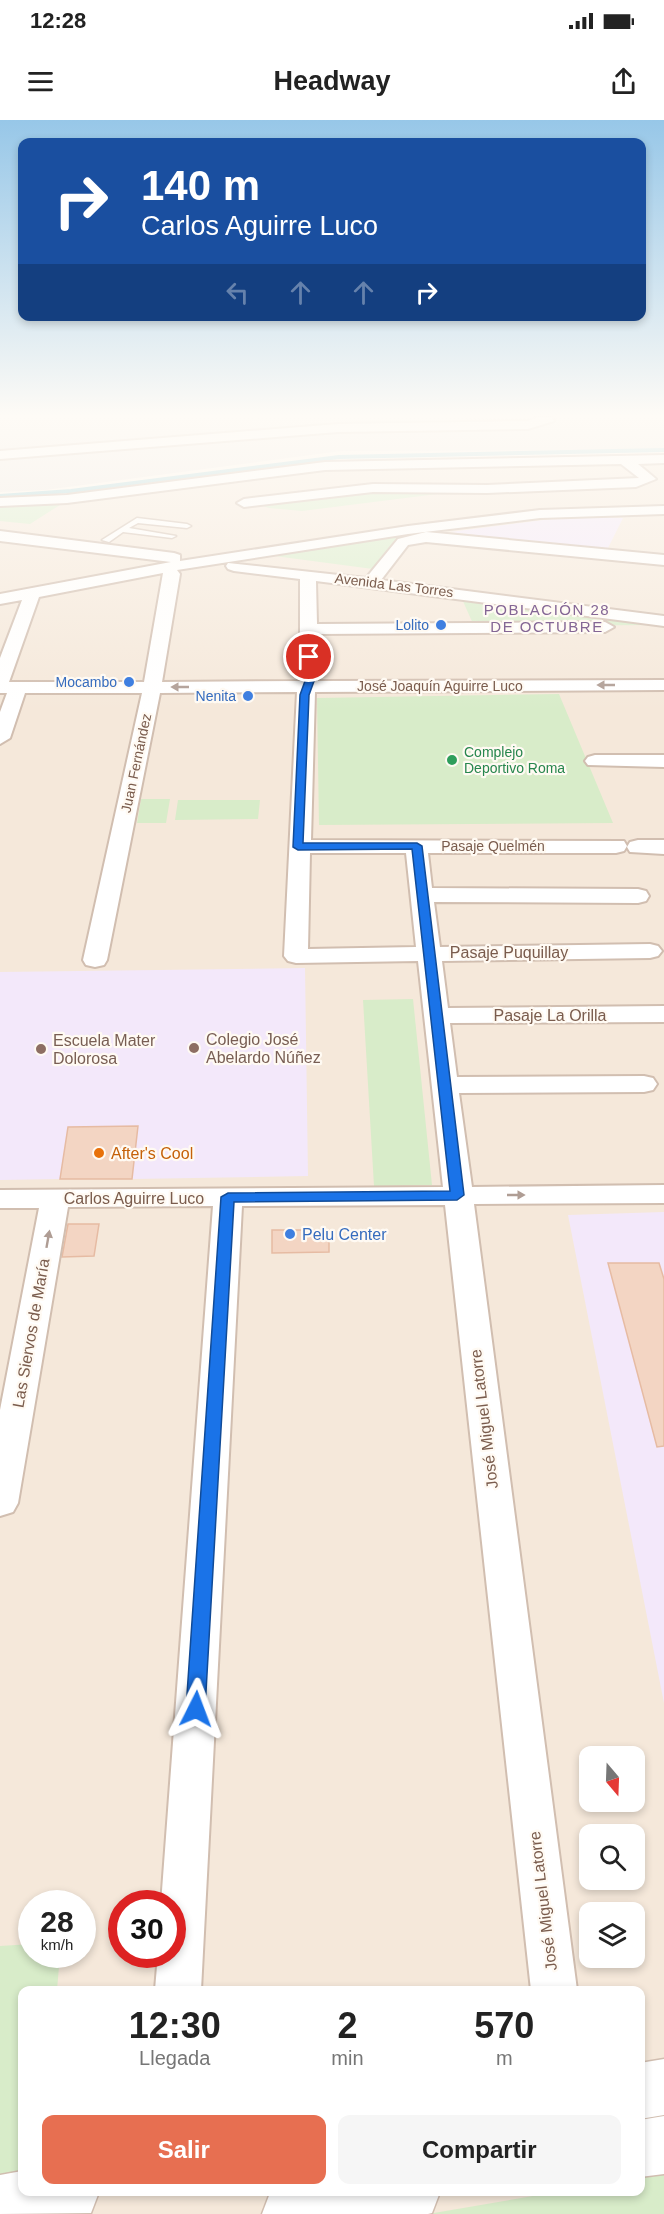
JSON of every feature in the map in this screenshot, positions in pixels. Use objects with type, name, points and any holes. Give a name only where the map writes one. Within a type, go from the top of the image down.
[{"type":"street","points":[[0,599],[233,556],[535,515]]},
{"type":"street","points":[[623,556],[643,515]]},
{"type":"street","name":"Avenida Las Torres","points":[[0,526],[106,540],[131,548],[200,562],[308,575],[374,579],[664,610]]},
{"type":"street","name":"Avenida Las Torres","points":[[0,536],[233,556],[458,593],[664,621]]},
{"type":"street","points":[[374,579],[403,542],[420,538],[443,537],[664,560]]},
{"type":"street","name":"Juan Fernández","points":[[95,960],[152,687],[171,577],[167,567]]},
{"type":"street","points":[[298,847],[305,695],[308,687],[308,575]]},
{"type":"street","points":[[458,593],[463,628]]},
{"type":"street","points":[[0,738],[6,686],[32,594]]},
{"type":"street","points":[[309,629],[664,627]]},
{"type":"street","name":"José Joaquín Aguirre Luco","points":[[6,686],[664,685]]},
{"type":"street","points":[[595,761],[664,761]]},
{"type":"street","name":"José Miguel Latorre","points":[[417,846],[554,1986]]},
{"type":"street","name":"Pasaje Quelmén","points":[[298,847],[616,846]]},
{"type":"street","name":"Pasaje Puquillay","points":[[298,847],[296,956],[650,951]]},
{"type":"street","points":[[638,847],[664,848]]},
{"type":"street","points":[[422,895],[638,896]]},
{"type":"street","name":"Pasaje La Orilla","points":[[436,1016],[664,1014]]},
{"type":"street","points":[[445,1085],[644,1084]]},
{"type":"street","name":"Carlos Aguirre Luco","points":[[0,1199],[664,1194]]},
{"type":"street","points":[[178,1986],[228,1197]]},
{"type":"street","name":"Las Siervos de María","points":[[0,1503],[55,1199]]},
{"type":"street","points":[[645,2090],[664,2087]]},
{"type":"street","points":[[645,2148],[664,2145]]},
{"type":"street","points":[[0,2204],[47,2196]]},
{"type":"street","points":[[291,2214],[385,2201]]},
{"type":"lane","points":[[106,540],[137,520],[187,526]]},
{"type":"lane","points":[[122,530],[172,536]]},
{"type":"shaded area","points":[[0,515],[664,515],[664,2214],[0,2214]]},
{"type":"shaded area","points":[[559,518],[623,518],[607,550],[450,532]]},
{"type":"shaded area","name":"Colegio José Abelardo Núñez","points":[[305,968],[308,1176],[132,1179],[68,1128],[60,1179],[0,1180],[0,972]]},
{"type":"shaded area","points":[[664,1212],[664,1703],[568,1215]]},
{"type":"green space","points":[[0,515],[45,515],[30,524],[0,521]]},
{"type":"green space","points":[[397,537],[373,569],[267,555]]},
{"type":"green space","points":[[462,599],[664,625],[474,626]]},
{"type":"green space","name":"Complejo Deportivo Roma","points":[[559,694],[613,823],[319,825],[317,698]]},
{"type":"green space","points":[[141,799],[170,799],[166,823],[137,823]]},
{"type":"green space","points":[[178,800],[260,800],[258,819],[175,820]]},
{"type":"green space","points":[[413,999],[432,1185],[374,1186],[363,1000]]},
{"type":"green space","points":[[18,1945],[18,1968],[59,1968],[57,1986],[18,1986],[18,2181],[0,2181],[0,1946]]},
{"type":"green space","points":[[664,2173],[664,2214],[428,2214],[533,2196],[645,2196],[645,2176]]},
{"type":"building","name":"After's Cool","points":[[138,1126],[132,1179],[60,1179],[68,1127]]},
{"type":"building","points":[[68,1224],[99,1224],[94,1256],[62,1257]]},
{"type":"building","points":[[272,1230],[329,1230],[329,1252],[272,1253]]},
{"type":"building","points":[[608,1263],[659,1263],[664,1279],[664,1446],[657,1447]]},
{"type":"place","name":"Lolito","points":[[441,625]]},
{"type":"place","name":"Mocambo","points":[[129,682]]},
{"type":"place","name":"Nenita","points":[[248,696]]},
{"type":"place","name":"Complejo Deportivo Roma","points":[[452,760]]},
{"type":"place","name":"Colegio José Abelardo Núñez","points":[[194,1048]]},
{"type":"place","name":"Escuela Mater Dolorosa","points":[[41,1049]]},
{"type":"place","name":"After's Cool","points":[[99,1153]]},
{"type":"place","name":"Pelu Center","points":[[290,1234]]},
{"type":"district","name":"POBLACIÓN 28 DE OCTUBRE","points":[[547,618]]},
{"type":"route","points":[[196,1709],[228,1197],[457,1195],[417,846],[298,847],[309,657]]}]
